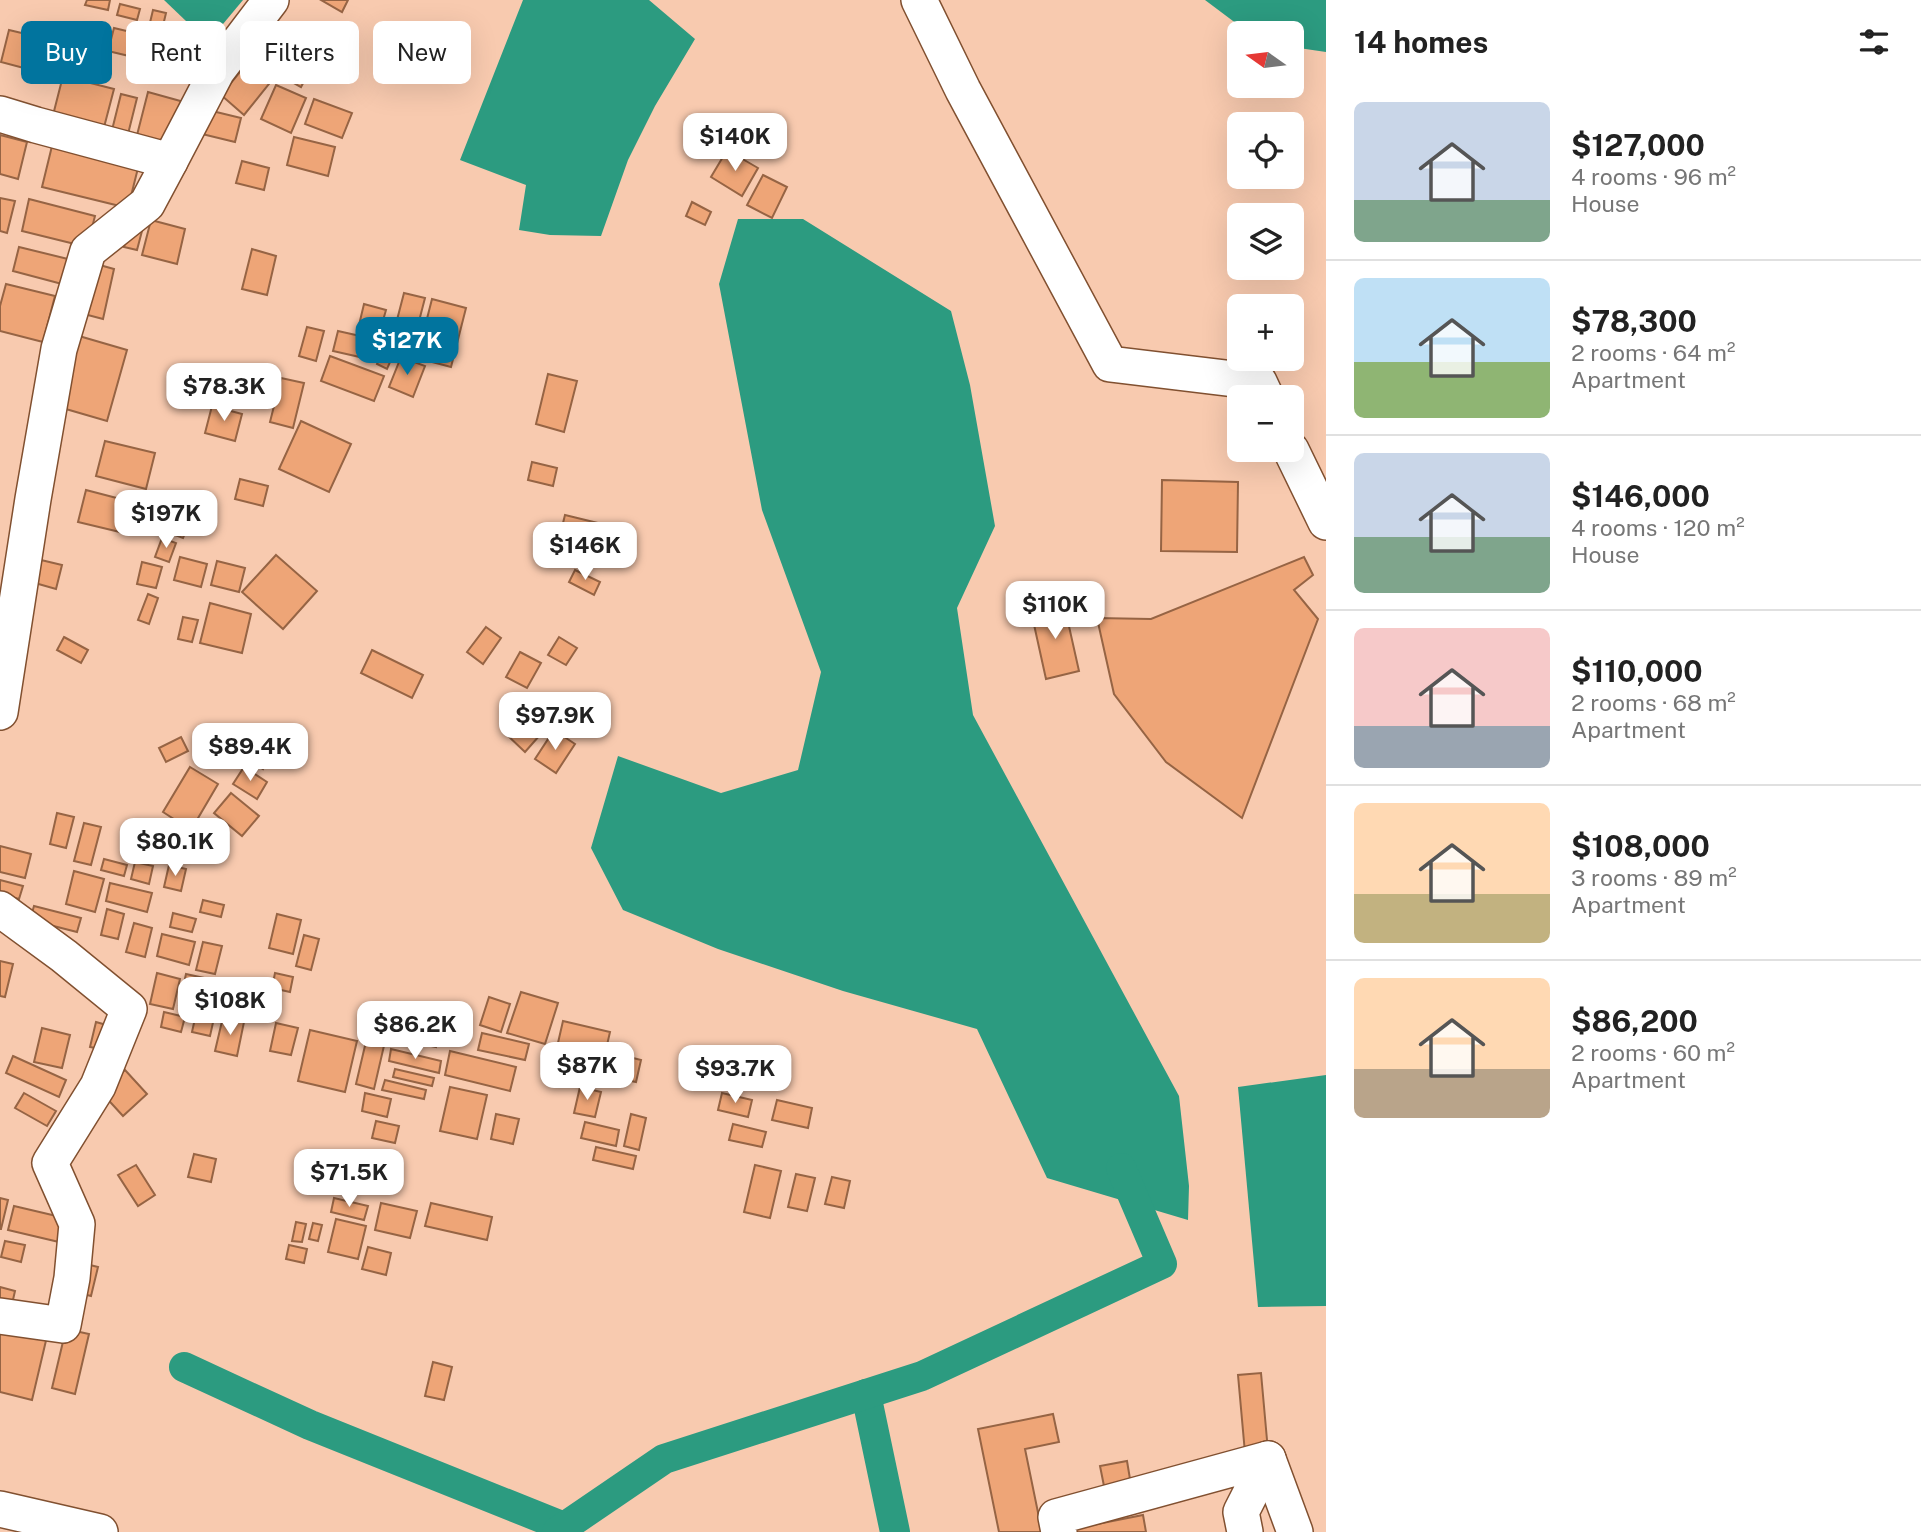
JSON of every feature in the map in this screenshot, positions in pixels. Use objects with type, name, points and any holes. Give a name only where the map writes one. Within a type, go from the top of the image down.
[{"type":"street","points":[[0,712],[59,349],[88,251],[147,204],[217,71],[271,0]]},
{"type":"street","points":[[919,0],[963,90],[1110,364],[1260,385]]},
{"type":"street","points":[[0,114],[170,161]]},
{"type":"street","points":[[1297,462],[1326,522]]},
{"type":"street","points":[[0,909],[129,1009],[98,1086],[50,1163],[78,1224],[63,1325],[0,1316]]},
{"type":"street","points":[[1059,1532],[1056,1517],[1268,1459]]},
{"type":"street","points":[[1245,1532],[1241,1512],[1268,1459]]},
{"type":"street","points":[[1268,1459],[1295,1532]]},
{"type":"street","points":[[0,1509],[100,1532]]},
{"type":"water","points":[[164,0],[243,0],[226,21],[186,21]]},
{"type":"water","points":[[523,0],[649,0],[695,39],[655,106],[628,160],[601,236],[550,235],[519,230],[526,185],[460,160]]},
{"type":"water","points":[[1205,0],[1326,0],[1326,52],[1304,49],[1304,21],[1233,21]]},
{"type":"water","points":[[738,219],[803,219],[951,311],[970,385],[995,526],[957,608],[973,715],[1179,1096],[1189,1186],[1188,1220],[1047,1178],[977,1029],[843,991],[718,949],[623,910],[591,848],[618,756],[721,793],[798,770],[821,672],[762,510],[719,284]]},
{"type":"water","points":[[1326,1075],[1326,1306],[1258,1307],[1238,1087]]},
{"type":"building","points":[[87,0],[110,0],[108,10],[85,5]]},
{"type":"building","points":[[321,0],[348,0],[342,12]]},
{"type":"building","points":[[120,4],[140,9],[137,20],[117,15]]},
{"type":"building","points":[[153,10],[166,13],[164,21],[150,21]]},
{"type":"building","points":[[114,28],[126,31],[126,55],[112,52]]},
{"type":"building","points":[[9,30],[21,33],[21,67],[1,62]]},
{"type":"building","points":[[240,72],[240,84],[269,84],[244,115],[221,95]]},
{"type":"building","points":[[61,84],[94,84],[114,89],[103,131],[52,119]]},
{"type":"building","points":[[276,85],[306,98],[291,133],[261,119]]},
{"type":"building","points":[[148,92],[184,102],[172,149],[136,139]]},
{"type":"building","points":[[121,94],[137,98],[128,134],[112,130]]},
{"type":"building","points":[[314,99],[352,113],[342,138],[305,124]]},
{"type":"building","points":[[208,110],[241,118],[235,142],[202,134]]},
{"type":"building","points":[[0,135],[27,142],[18,179],[0,174]]},
{"type":"building","points":[[294,137],[335,147],[328,176],[287,165]]},
{"type":"building","points":[[52,146],[138,168],[128,208],[42,187]]},
{"type":"building","points":[[727,150],[758,168],[742,196],[711,177]]},
{"type":"building","points":[[242,161],[269,168],[264,190],[236,183]]},
{"type":"building","points":[[763,175],[787,187],[772,218],[747,205]]},
{"type":"building","points":[[0,198],[15,201],[7,233],[0,231]]},
{"type":"building","points":[[29,199],[95,216],[87,247],[22,231]]},
{"type":"building","points":[[692,202],[711,212],[705,225],[686,216]]},
{"type":"building","points":[[151,220],[185,229],[177,264],[142,255]]},
{"type":"building","points":[[129,227],[142,231],[137,250],[124,247]]},
{"type":"building","points":[[19,247],[68,259],[62,284],[13,271]]},
{"type":"building","points":[[252,249],[276,256],[267,295],[242,289]]},
{"type":"building","points":[[96,264],[114,269],[103,319],[84,314]]},
{"type":"building","points":[[6,284],[55,296],[43,342],[0,331],[0,306]]},
{"type":"building","points":[[404,293],[425,298],[412,348],[391,343]]},
{"type":"building","points":[[432,299],[466,308],[451,367],[417,358]]},
{"type":"building","points":[[364,304],[386,310],[380,331],[359,325]]},
{"type":"building","points":[[307,327],[324,331],[316,361],[299,356]]},
{"type":"building","points":[[338,331],[378,340],[373,360],[333,351]]},
{"type":"building","points":[[79,336],[127,350],[107,421],[59,407]]},
{"type":"building","points":[[383,349],[394,353],[387,369],[377,364]]},
{"type":"building","points":[[330,356],[384,376],[374,401],[321,381]]},
{"type":"building","points":[[401,357],[425,366],[413,397],[389,387]]},
{"type":"building","points":[[548,374],[577,381],[564,432],[536,424]]},
{"type":"building","points":[[281,378],[304,383],[293,428],[270,422]]},
{"type":"building","points":[[212,406],[242,414],[235,441],[205,433]]},
{"type":"building","points":[[301,421],[351,444],[329,492],[279,469]]},
{"type":"building","points":[[105,441],[155,453],[146,489],[96,476]]},
{"type":"building","points":[[532,462],[557,468],[553,486],[528,480]]},
{"type":"building","points":[[240,479],[268,486],[263,506],[235,499]]},
{"type":"building","points":[[1162,480],[1238,482],[1237,552],[1161,551]]},
{"type":"building","points":[[86,490],[132,502],[124,533],[78,522]]},
{"type":"building","points":[[173,495],[191,500],[186,518],[168,513]]},
{"type":"building","points":[[565,515],[602,524],[596,548],[559,539]]},
{"type":"building","points":[[164,516],[188,526],[183,538],[159,529]]},
{"type":"building","points":[[613,525],[632,529],[626,554],[607,549]]},
{"type":"building","points":[[162,538],[176,543],[169,562],[155,557]]},
{"type":"building","points":[[276,555],[317,591],[283,629],[242,592]]},
{"type":"building","points":[[180,557],[207,564],[201,587],[174,580]]},
{"type":"building","points":[[1304,557],[1313,575],[1294,590],[1318,619],[1242,818],[1166,762],[1114,694],[1097,618],[1151,619]]},
{"type":"building","points":[[41,560],[62,565],[56,589],[35,583]]},
{"type":"building","points":[[217,561],[245,568],[239,592],[211,585]]},
{"type":"building","points":[[142,562],[162,567],[156,588],[137,584]]},
{"type":"building","points":[[575,570],[600,582],[594,595],[569,582]]},
{"type":"building","points":[[148,594],[158,598],[149,624],[138,620]]},
{"type":"building","points":[[210,603],[251,614],[242,653],[200,643]]},
{"type":"building","points":[[1064,604],[1079,671],[1046,679],[1031,611]]},
{"type":"building","points":[[183,617],[198,620],[192,642],[178,639]]},
{"type":"building","points":[[486,627],[501,638],[483,664],[467,652]]},
{"type":"building","points":[[64,637],[88,650],[81,663],[57,650]]},
{"type":"building","points":[[559,637],[577,648],[566,665],[548,655]]},
{"type":"building","points":[[372,650],[423,675],[412,698],[361,673]]},
{"type":"building","points":[[520,652],[541,663],[527,688],[506,677]]},
{"type":"building","points":[[525,707],[547,727],[525,752],[503,731]]},
{"type":"building","points":[[554,730],[575,744],[556,773],[535,759]]},
{"type":"building","points":[[181,737],[188,751],[166,762],[159,748]]},
{"type":"building","points":[[255,743],[272,752],[263,769],[246,759]]},
{"type":"building","points":[[190,767],[218,784],[191,830],[163,812]]},
{"type":"building","points":[[244,767],[267,782],[257,799],[233,784]]},
{"type":"building","points":[[231,793],[259,816],[242,836],[214,813]]},
{"type":"building","points":[[57,813],[74,817],[66,848],[50,844]]},
{"type":"building","points":[[84,823],[101,827],[91,865],[74,861]]},
{"type":"building","points":[[0,846],[31,854],[25,878],[0,872]]},
{"type":"building","points":[[104,859],[127,865],[124,876],[101,870]]},
{"type":"building","points":[[135,862],[153,866],[149,884],[131,879]]},
{"type":"building","points":[[169,865],[186,869],[181,891],[164,887]]},
{"type":"building","points":[[74,871],[104,879],[95,912],[66,904]]},
{"type":"building","points":[[0,880],[23,886],[19,899],[0,894]]},
{"type":"building","points":[[110,883],[152,893],[147,912],[106,901]]},
{"type":"building","points":[[203,900],[224,905],[221,917],[200,912]]},
{"type":"building","points":[[34,906],[81,918],[77,932],[30,920]]},
{"type":"building","points":[[107,909],[124,914],[118,939],[101,935]]},
{"type":"building","points":[[173,913],[196,919],[192,932],[170,927]]},
{"type":"building","points":[[277,914],[301,920],[293,954],[269,948]]},
{"type":"building","points":[[134,923],[152,928],[145,957],[126,952]]},
{"type":"building","points":[[162,934],[195,942],[189,965],[157,956]]},
{"type":"building","points":[[304,935],[319,939],[311,970],[296,966]]},
{"type":"building","points":[[203,942],[222,946],[215,974],[196,970]]},
{"type":"building","points":[[0,961],[13,964],[5,997],[0,996]]},
{"type":"building","points":[[157,973],[180,979],[173,1009],[150,1004]]},
{"type":"building","points":[[275,973],[293,977],[290,992],[272,988]]},
{"type":"building","points":[[186,974],[209,979],[201,1011],[179,1005]]},
{"type":"building","points":[[521,992],[558,1003],[545,1044],[507,1033]]},
{"type":"building","points":[[489,997],[510,1004],[501,1032],[480,1025]]},
{"type":"building","points":[[164,1012],[185,1017],[181,1032],[161,1027]]},
{"type":"building","points":[[196,1014],[214,1018],[210,1036],[192,1032]]},
{"type":"building","points":[[223,1017],[244,1022],[237,1056],[215,1051]]},
{"type":"building","points":[[563,1021],[610,1032],[599,1080],[552,1069]]},
{"type":"building","points":[[96,1022],[110,1026],[105,1050],[90,1047]]},
{"type":"building","points":[[276,1023],[298,1028],[291,1055],[270,1051]]},
{"type":"building","points":[[412,1025],[440,1031],[436,1047],[408,1041]]},
{"type":"building","points":[[42,1028],[70,1035],[62,1068],[34,1062]]},
{"type":"building","points":[[310,1030],[357,1041],[345,1092],[298,1081]]},
{"type":"building","points":[[368,1033],[386,1037],[374,1089],[356,1084]]},
{"type":"building","points":[[482,1033],[529,1044],[525,1060],[478,1050]]},
{"type":"building","points":[[391,1049],[441,1061],[439,1073],[389,1061]]},
{"type":"building","points":[[450,1051],[516,1067],[510,1091],[445,1075]]},
{"type":"building","points":[[617,1054],[641,1060],[636,1082],[612,1077]]},
{"type":"building","points":[[13,1056],[66,1080],[59,1097],[6,1073]]},
{"type":"building","points":[[395,1069],[434,1078],[432,1086],[393,1077]]},
{"type":"building","points":[[125,1070],[147,1094],[123,1116],[101,1092]]},
{"type":"building","points":[[385,1080],[426,1090],[424,1099],[382,1090]]},
{"type":"building","points":[[450,1087],[487,1095],[477,1139],[440,1131]]},
{"type":"building","points":[[580,1087],[601,1092],[595,1117],[574,1113]]},
{"type":"building","points":[[24,1093],[56,1111],[47,1126],[15,1108]]},
{"type":"building","points":[[365,1093],[391,1099],[387,1117],[362,1111]]},
{"type":"building","points":[[722,1093],[752,1100],[748,1117],[718,1110]]},
{"type":"building","points":[[777,1100],[812,1108],[808,1128],[772,1120]]},
{"type":"building","points":[[496,1114],[519,1119],[513,1144],[491,1139]]},
{"type":"building","points":[[631,1114],[646,1118],[639,1150],[624,1146]]},
{"type":"building","points":[[376,1121],[399,1126],[395,1143],[372,1138]]},
{"type":"building","points":[[585,1122],[619,1130],[616,1146],[581,1138]]},
{"type":"building","points":[[733,1124],[766,1132],[762,1147],[729,1140]]},
{"type":"building","points":[[596,1147],[636,1156],[633,1169],[593,1160]]},
{"type":"building","points":[[194,1154],[216,1159],[211,1182],[188,1177]]},
{"type":"building","points":[[136,1165],[155,1195],[138,1206],[118,1175]]},
{"type":"building","points":[[755,1165],[781,1171],[770,1218],[744,1212]]},
{"type":"building","points":[[796,1174],[815,1178],[807,1211],[788,1207]]},
{"type":"building","points":[[832,1177],[850,1181],[844,1208],[825,1204]]},
{"type":"building","points":[[0,1198],[8,1200],[1,1229],[0,1229]]},
{"type":"building","points":[[334,1198],[368,1206],[364,1220],[331,1212]]},
{"type":"building","points":[[381,1203],[417,1211],[410,1238],[375,1230]]},
{"type":"building","points":[[431,1203],[492,1217],[487,1240],[425,1226]]},
{"type":"building","points":[[14,1206],[65,1218],[59,1242],[8,1230]]},
{"type":"building","points":[[336,1219],[366,1226],[358,1259],[328,1252]]},
{"type":"building","points":[[296,1222],[306,1224],[302,1242],[292,1241]]},
{"type":"building","points":[[313,1223],[322,1225],[318,1241],[309,1239]]},
{"type":"building","points":[[5,1241],[25,1245],[21,1262],[1,1257]]},
{"type":"building","points":[[289,1245],[307,1249],[304,1263],[286,1259]]},
{"type":"building","points":[[368,1247],[391,1253],[386,1275],[362,1269]]},
{"type":"building","points":[[82,1263],[98,1267],[91,1296],[75,1292]]},
{"type":"building","points":[[0,1287],[15,1291],[10,1313],[0,1310]]},
{"type":"building","points":[[0,1321],[48,1332],[32,1400],[0,1392]]},
{"type":"building","points":[[66,1329],[89,1334],[75,1394],[52,1388]]},
{"type":"building","points":[[433,1362],[452,1367],[444,1400],[425,1396]]},
{"type":"building","points":[[1261,1373],[1268,1451],[1245,1453],[1238,1375]]},
{"type":"building","points":[[1053,1414],[1059,1442],[1025,1449],[1042,1532],[999,1532],[978,1429]]},
{"type":"building","points":[[1127,1461],[1131,1485],[1105,1491],[1100,1466]]},
{"type":"building","points":[[1143,1515],[1146,1532],[1067,1530]]},
{"type":"waterway","points":[[557,1532],[664,1459],[922,1376],[1162,1264],[1121,1168]]},
{"type":"waterway","points":[[184,1367],[310,1425],[564,1527]]},
{"type":"waterway","points":[[866,1394],[895,1532]]}]
